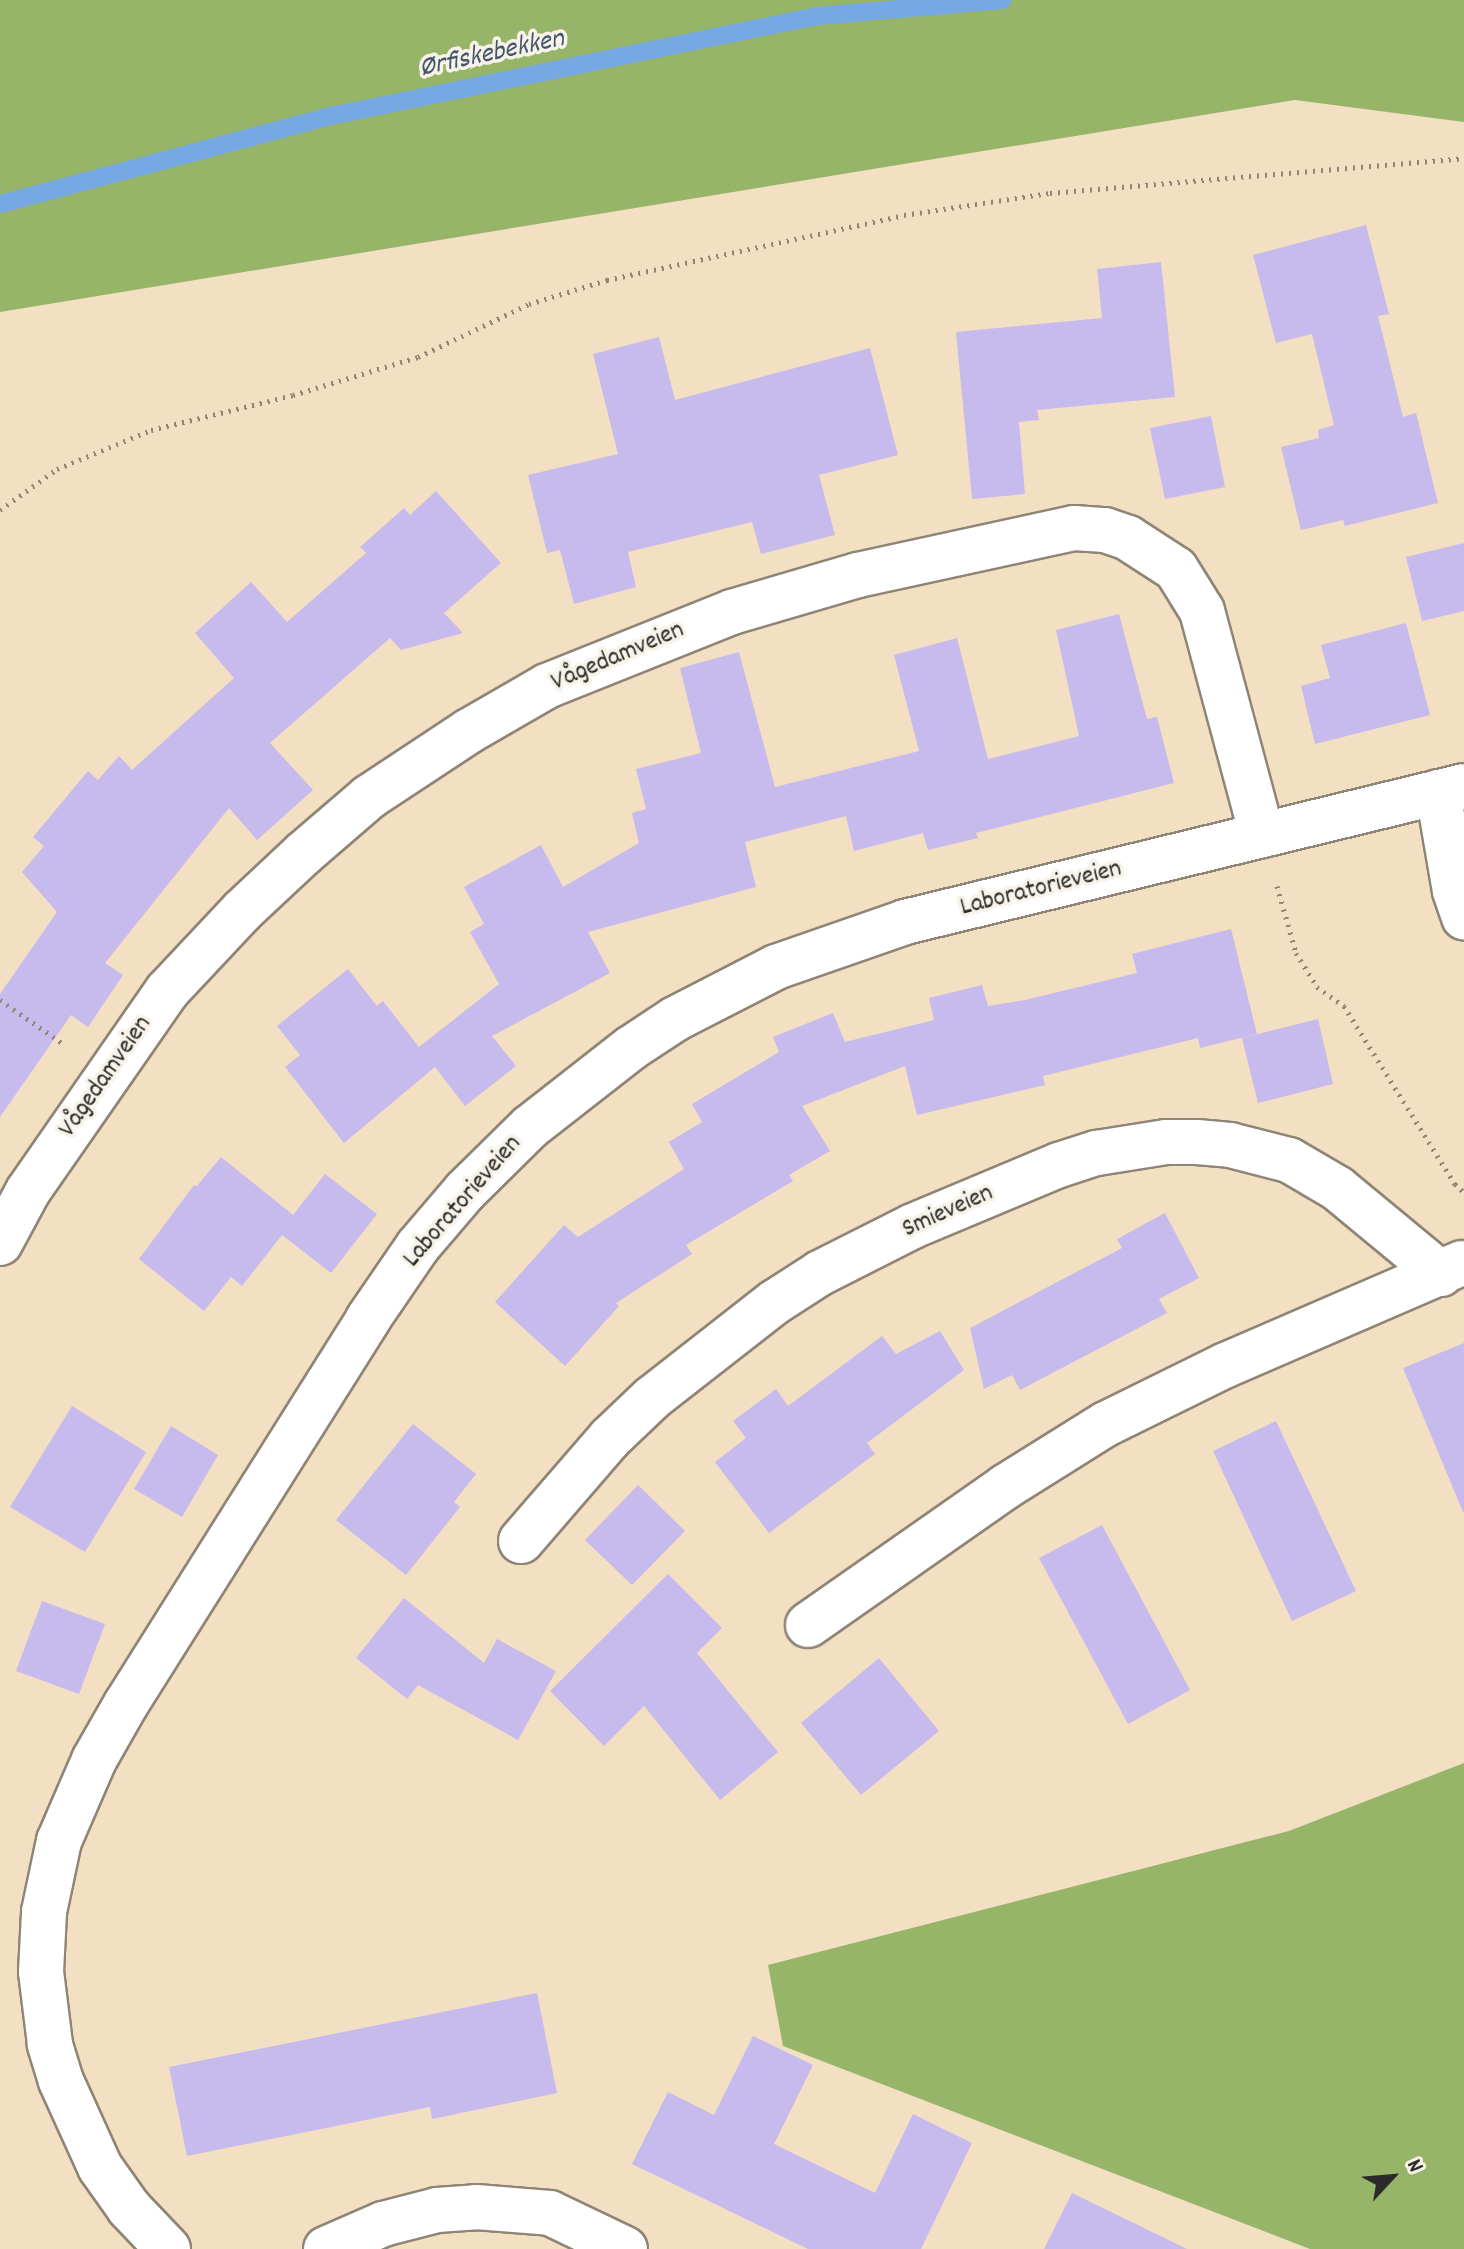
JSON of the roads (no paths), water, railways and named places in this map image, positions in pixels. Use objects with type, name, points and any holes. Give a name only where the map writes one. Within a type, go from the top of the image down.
[{"type":"street","name":"Vågedamveien","points":[[0,1243],[28,1191],[167,991],[242,911],[369,797],[469,731],[547,686],[672,633],[783,596],[858,575],[1074,528],[1105,530],[1128,538],[1176,569],[1191,590],[1212,644],[1262,835]]},
{"type":"street","name":"Laboratorieveien","points":[[168,2249],[129,2208],[100,2167],[72,2109],[50,2044],[41,1972],[44,1912],[59,1841],[87,1773],[126,1704],[318,1397],[418,1246],[465,1191],[530,1127],[675,1019],[749,980],[815,952],[905,922],[1451,789]]},
{"type":"street","points":[[1451,789],[1455,891],[1464,917]]},
{"type":"street","name":"Smieveien","points":[[521,1541],[610,1438],[652,1398],[775,1302],[820,1273],[913,1226],[1059,1165],[1097,1153],[1166,1142],[1197,1142],[1230,1145],[1289,1160],[1337,1188],[1452,1268]]},
{"type":"street","name":"Smieveien","points":[[808,1625],[1016,1479],[1106,1424],[1226,1365],[1452,1268]]},
{"type":"street","points":[[326,2249],[397,2220],[437,2210],[476,2207],[550,2213],[625,2249]]},
{"type":"waterway","name":"Ørfiskebekken","points":[[0,204],[326,117],[817,16],[1002,0]]}]
